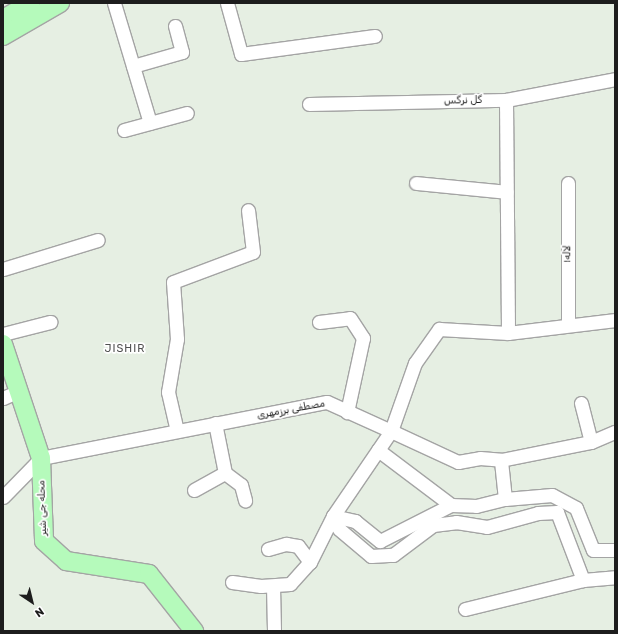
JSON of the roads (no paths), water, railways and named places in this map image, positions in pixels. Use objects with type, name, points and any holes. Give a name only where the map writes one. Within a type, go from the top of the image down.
[{"type":"main road","points":[[3,19],[31,3]]},
{"type":"main road","points":[[3,36],[60,3]]},
{"type":"main road","name":"محله جی شیر","points":[[3,344],[41,458],[44,540],[66,560],[149,574],[194,631]]},
{"type":"street","points":[[114,3],[150,123]]},
{"type":"street","points":[[227,3],[241,54],[375,36]]},
{"type":"street","points":[[133,66],[182,52],[175,26]]},
{"type":"street","name":"گل نرگس","points":[[309,104],[506,100],[615,79]]},
{"type":"street","points":[[506,100],[508,333]]},
{"type":"street","points":[[124,130],[187,113]]},
{"type":"street","points":[[416,183],[507,192]]},
{"type":"street","name":"لاله۱","points":[[568,183],[568,325]]},
{"type":"street","points":[[177,430],[168,392],[177,339],[173,282],[253,252],[248,210]]},
{"type":"street","points":[[3,269],[98,240]]},
{"type":"street","points":[[319,322],[350,318],[363,338],[347,412]]},
{"type":"street","points":[[232,582],[273,586],[290,584],[310,562],[333,516],[391,431],[415,363],[439,329],[508,333],[615,320]]},
{"type":"street","points":[[3,334],[50,322]]},
{"type":"street","points":[[3,398],[19,391]]},
{"type":"street","name":"مصطفی برزمهری","points":[[41,458],[177,430],[327,402],[451,460],[501,460],[591,442],[615,432]]},
{"type":"street","points":[[581,403],[591,442]]},
{"type":"street","points":[[215,423],[225,473],[241,485],[245,500]]},
{"type":"street","points":[[378,450],[451,505]]},
{"type":"street","points":[[3,497],[41,458]]},
{"type":"street","points":[[501,460],[506,499]]},
{"type":"street","points":[[194,490],[225,473]]},
{"type":"street","points":[[333,516],[355,521],[380,541],[451,505],[476,506],[506,499],[552,495],[576,508],[593,550],[615,550]]},
{"type":"street","points":[[333,516],[339,529],[371,556],[393,555],[433,525],[456,522],[487,527],[538,513],[557,512],[583,580]]},
{"type":"street","points":[[268,549],[286,544],[298,546],[310,562]]},
{"type":"street","points":[[465,609],[583,580],[615,577]]},
{"type":"street","points":[[273,586],[274,631]]},
{"type":"district","name":"JISHIR","points":[[125,349]]}]
